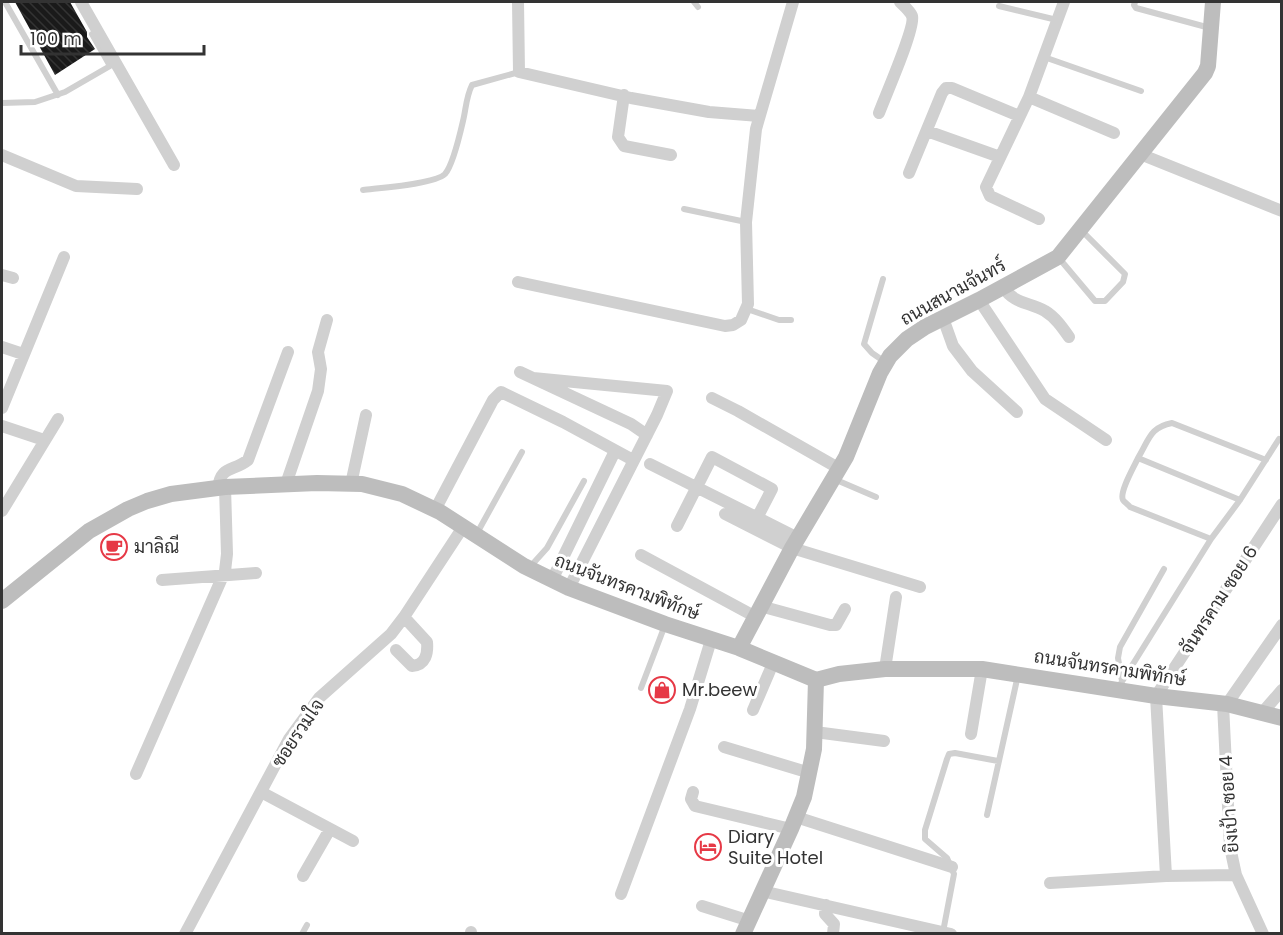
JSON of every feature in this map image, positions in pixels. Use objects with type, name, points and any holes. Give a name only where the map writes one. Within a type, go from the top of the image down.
[{"type":"street","points":[[81,2],[174,165]]},
{"type":"street","points":[[518,2],[519,72],[709,112],[759,116]]},
{"type":"street","points":[[518,282],[725,326],[734,325],[741,320],[747,309],[746,222],[759,116],[793,2]]},
{"type":"street","points":[[879,113],[912,21],[911,15],[900,2]]},
{"type":"street","points":[[1039,219],[990,196],[986,190],[1029,97],[1064,2]]},
{"type":"street","name":"ถนนสนามจันทร์","points":[[739,648],[795,543],[837,474],[890,356],[907,339],[925,327],[1058,257],[1205,73],[1208,66],[1213,2]]},
{"type":"street","points":[[909,173],[944,89],[950,87],[1019,116]]},
{"type":"street","points":[[624,95],[619,141],[624,146],[671,155]]},
{"type":"street","points":[[1029,97],[1114,133]]},
{"type":"street","points":[[927,130],[1000,157]]},
{"type":"street","points":[[1140,154],[1281,212]]},
{"type":"street","points":[[2,155],[76,186],[137,189]]},
{"type":"street","points":[[2,408],[64,257]]},
{"type":"street","points":[[1003,287],[1014,299],[1043,310],[1052,316],[1068,337]]},
{"type":"street","points":[[979,300],[1045,399],[1106,440]]},
{"type":"street","points":[[943,318],[953,345],[972,371],[1017,412]]},
{"type":"street","points":[[286,484],[318,392],[321,369],[318,352],[327,320]]},
{"type":"street","points":[[2,347],[23,354]]},
{"type":"street","points":[[136,774],[223,576],[226,554],[219,478],[223,473],[248,460],[288,352]]},
{"type":"street","points":[[520,372],[631,424],[647,435]]},
{"type":"street","points":[[533,378],[667,391],[569,588]]},
{"type":"street","points":[[435,510],[493,400],[501,392],[633,460]]},
{"type":"street","points":[[712,398],[738,411],[837,474]]},
{"type":"street","points":[[351,484],[366,415]]},
{"type":"street","points":[[2,511],[58,419]]},
{"type":"street","points":[[2,426],[44,440]]},
{"type":"street","points":[[552,580],[615,451]]},
{"type":"street","points":[[677,526],[712,457],[772,489],[757,518]]},
{"type":"street","points":[[650,464],[757,518],[795,543]]},
{"type":"street","name":"ถนนจันทรคามพิทักษ์","points":[[2,601],[89,531],[128,509],[171,494],[286,484],[362,484],[402,494],[435,510],[529,568],[569,588],[774,661],[816,680],[839,674],[885,669],[982,669],[1119,686],[1156,696],[1225,704],[1281,718]]},
{"type":"street","name":"จันทรคาม ซอย 6","points":[[1156,696],[1281,504]]},
{"type":"street","points":[[725,514],[795,543],[920,587]]},
{"type":"street","name":"ซอยรวมใจ","points":[[185,933],[289,739],[306,714],[319,698],[391,634],[469,532]]},
{"type":"street","points":[[641,555],[757,611],[836,625],[845,609]]},
{"type":"street","points":[[162,580],[256,573]]},
{"type":"street","points":[[885,669],[896,597]]},
{"type":"street","points":[[396,650],[412,666],[419,666],[425,660],[428,651],[428,642],[404,617]]},
{"type":"street","points":[[1225,704],[1281,625]]},
{"type":"street","points":[[621,894],[690,709],[711,640]]},
{"type":"street","points":[[753,710],[774,661]]},
{"type":"street","points":[[970,734],[982,669]]},
{"type":"street","points":[[702,906],[746,927],[793,823],[810,773],[815,732],[816,680]]},
{"type":"street","points":[[1262,713],[1281,690]]},
{"type":"street","points":[[1156,696],[1166,876]]},
{"type":"street","name":"ยิงเป้า ซอย 4","points":[[1225,704],[1230,847],[1236,875],[1263,933]]},
{"type":"street","points":[[815,732],[884,741]]},
{"type":"street","points":[[724,747],[810,773]]},
{"type":"street","points":[[261,792],[353,841]]},
{"type":"street","points":[[693,792],[691,799],[695,806],[793,823],[952,867]]},
{"type":"street","points":[[303,876],[330,829]]},
{"type":"street","points":[[1050,883],[1166,876],[1236,875]]},
{"type":"street","points":[[762,891],[947,933]]},
{"type":"street","points":[[826,905],[825,914],[834,924],[833,933]]},
{"type":"lane","points":[[5,2],[58,95]]},
{"type":"lane","points":[[2,103],[35,102],[58,95],[110,66],[75,2]]},
{"type":"lane","points":[[1135,2],[1136,8],[1210,28]]},
{"type":"lane","points":[[999,6],[1058,20]]},
{"type":"lane","points":[[1044,57],[1141,90]]},
{"type":"lane","points":[[363,190],[434,181],[444,175],[450,165],[463,122],[467,94],[472,86],[519,72]]},
{"type":"lane","points":[[684,208],[746,222]]},
{"type":"lane","points":[[1058,257],[1095,301],[1105,301],[1123,282],[1125,274],[1080,229]]},
{"type":"lane","points":[[882,279],[864,344],[886,363]]},
{"type":"lane","points":[[747,309],[779,320],[791,320]]},
{"type":"lane","points":[[1210,539],[1131,507],[1124,501],[1123,490],[1138,458],[1159,426],[1172,423],[1266,460]]},
{"type":"lane","points":[[1119,686],[1210,539],[1240,500],[1279,439]]},
{"type":"lane","points":[[469,532],[522,452]]},
{"type":"lane","points":[[1138,458],[1240,500]]},
{"type":"lane","points":[[837,474],[876,497]]},
{"type":"lane","points":[[529,568],[547,548],[584,481]]},
{"type":"lane","points":[[1119,686],[1120,647],[1164,569]]},
{"type":"lane","points":[[641,688],[665,624]]},
{"type":"lane","points":[[987,815],[1018,674]]},
{"type":"lane","points":[[947,933],[954,874],[947,858],[925,839],[947,759],[950,754],[955,753],[998,760]]},
{"type":"lane","points":[[302,933],[307,925]]},
{"type":"building","points":[[15,2],[70,2],[95,49],[55,75]]},
{"type":"place","name":"มาลิณี","points":[[114,547]]},
{"type":"place","name":"Mr.beew","points":[[662,690]]},
{"type":"place","name":"Diary Suite Hotel","points":[[708,847]]}]
